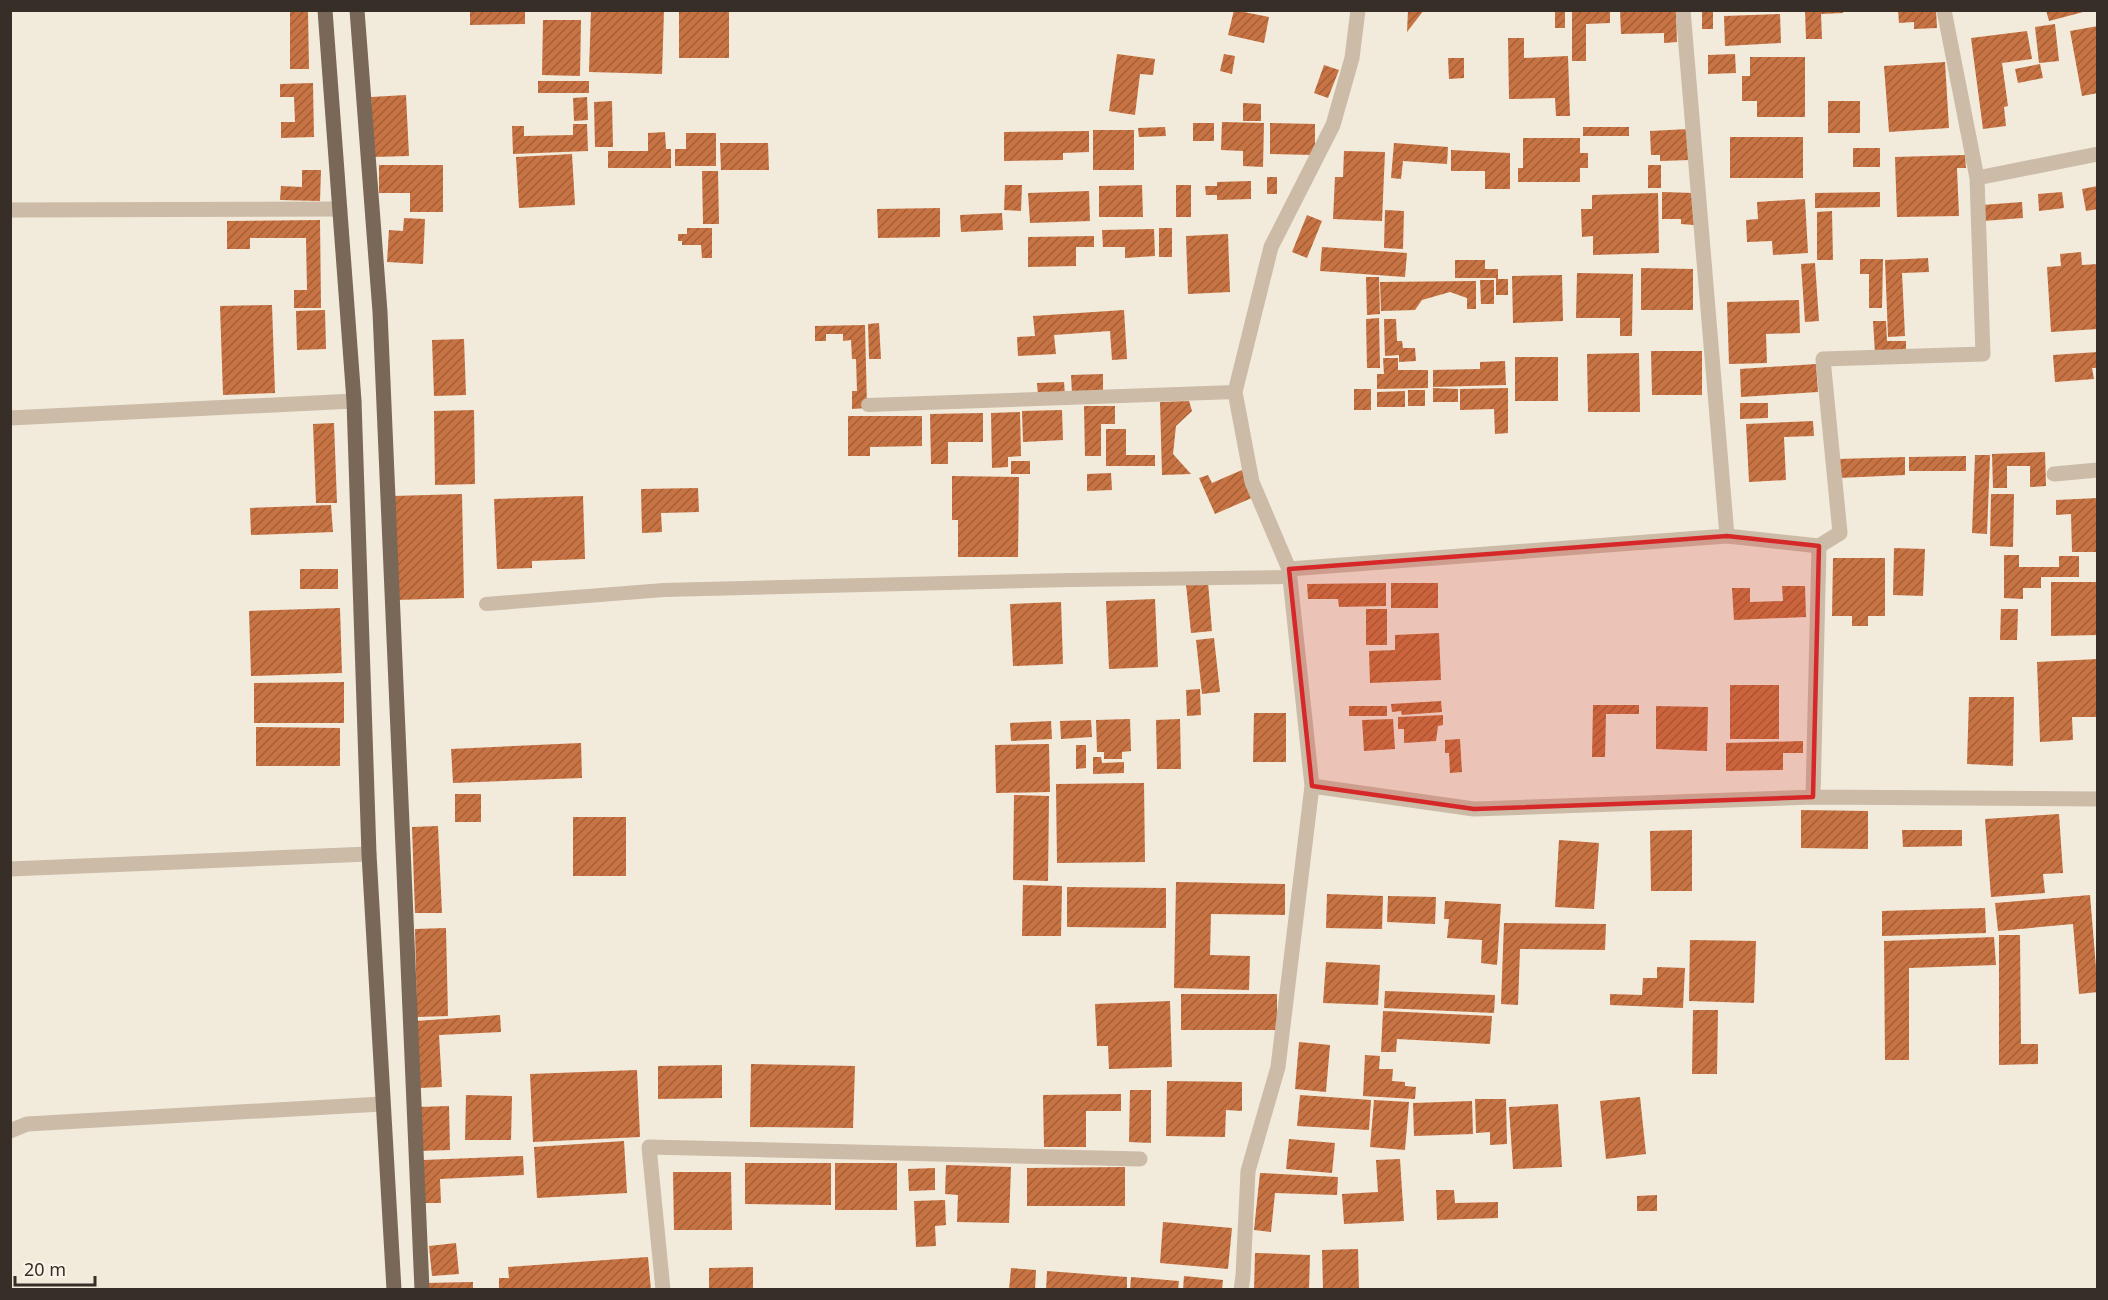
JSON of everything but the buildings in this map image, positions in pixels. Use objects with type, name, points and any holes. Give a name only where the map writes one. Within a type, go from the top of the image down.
[{"type":"main road","points":[[325,10],[354,401],[369,854],[394,1290]]},
{"type":"main road","points":[[357,10],[380,312],[422,1290]]},
{"type":"street","points":[[1241,1290],[1248,1171],[1278,1067],[1312,786],[1289,573],[1252,482],[1235,392],[1271,248],[1334,125],[1352,58],[1358,10]]},
{"type":"street","points":[[1683,10],[1727,536]]},
{"type":"street","points":[[1289,573],[1727,536],[1820,546],[1840,533],[1823,358],[1983,354],[1977,178],[1944,10]]},
{"type":"street","points":[[1977,178],[2097,154]]},
{"type":"street","points":[[10,210],[340,209]]},
{"type":"street","points":[[10,418],[354,401]]},
{"type":"street","points":[[2054,474],[2097,470]]},
{"type":"street","points":[[1813,797],[1820,546]]},
{"type":"street","points":[[1312,786],[1474,808],[1813,797],[2097,799]]},
{"type":"street","points":[[10,869],[369,854]]},
{"type":"street","points":[[10,1131],[27,1125],[382,1104]]},
{"type":"street","points":[[663,1290],[649,1147],[1140,1159]]},
{"type":"lane","points":[[868,405],[1235,392]]},
{"type":"lane","points":[[486,604],[664,590],[1289,573]]},
{"type":"highlighted area","points":[[1727,536],[1819,546],[1813,797],[1474,809],[1312,786],[1289,569]]}]
